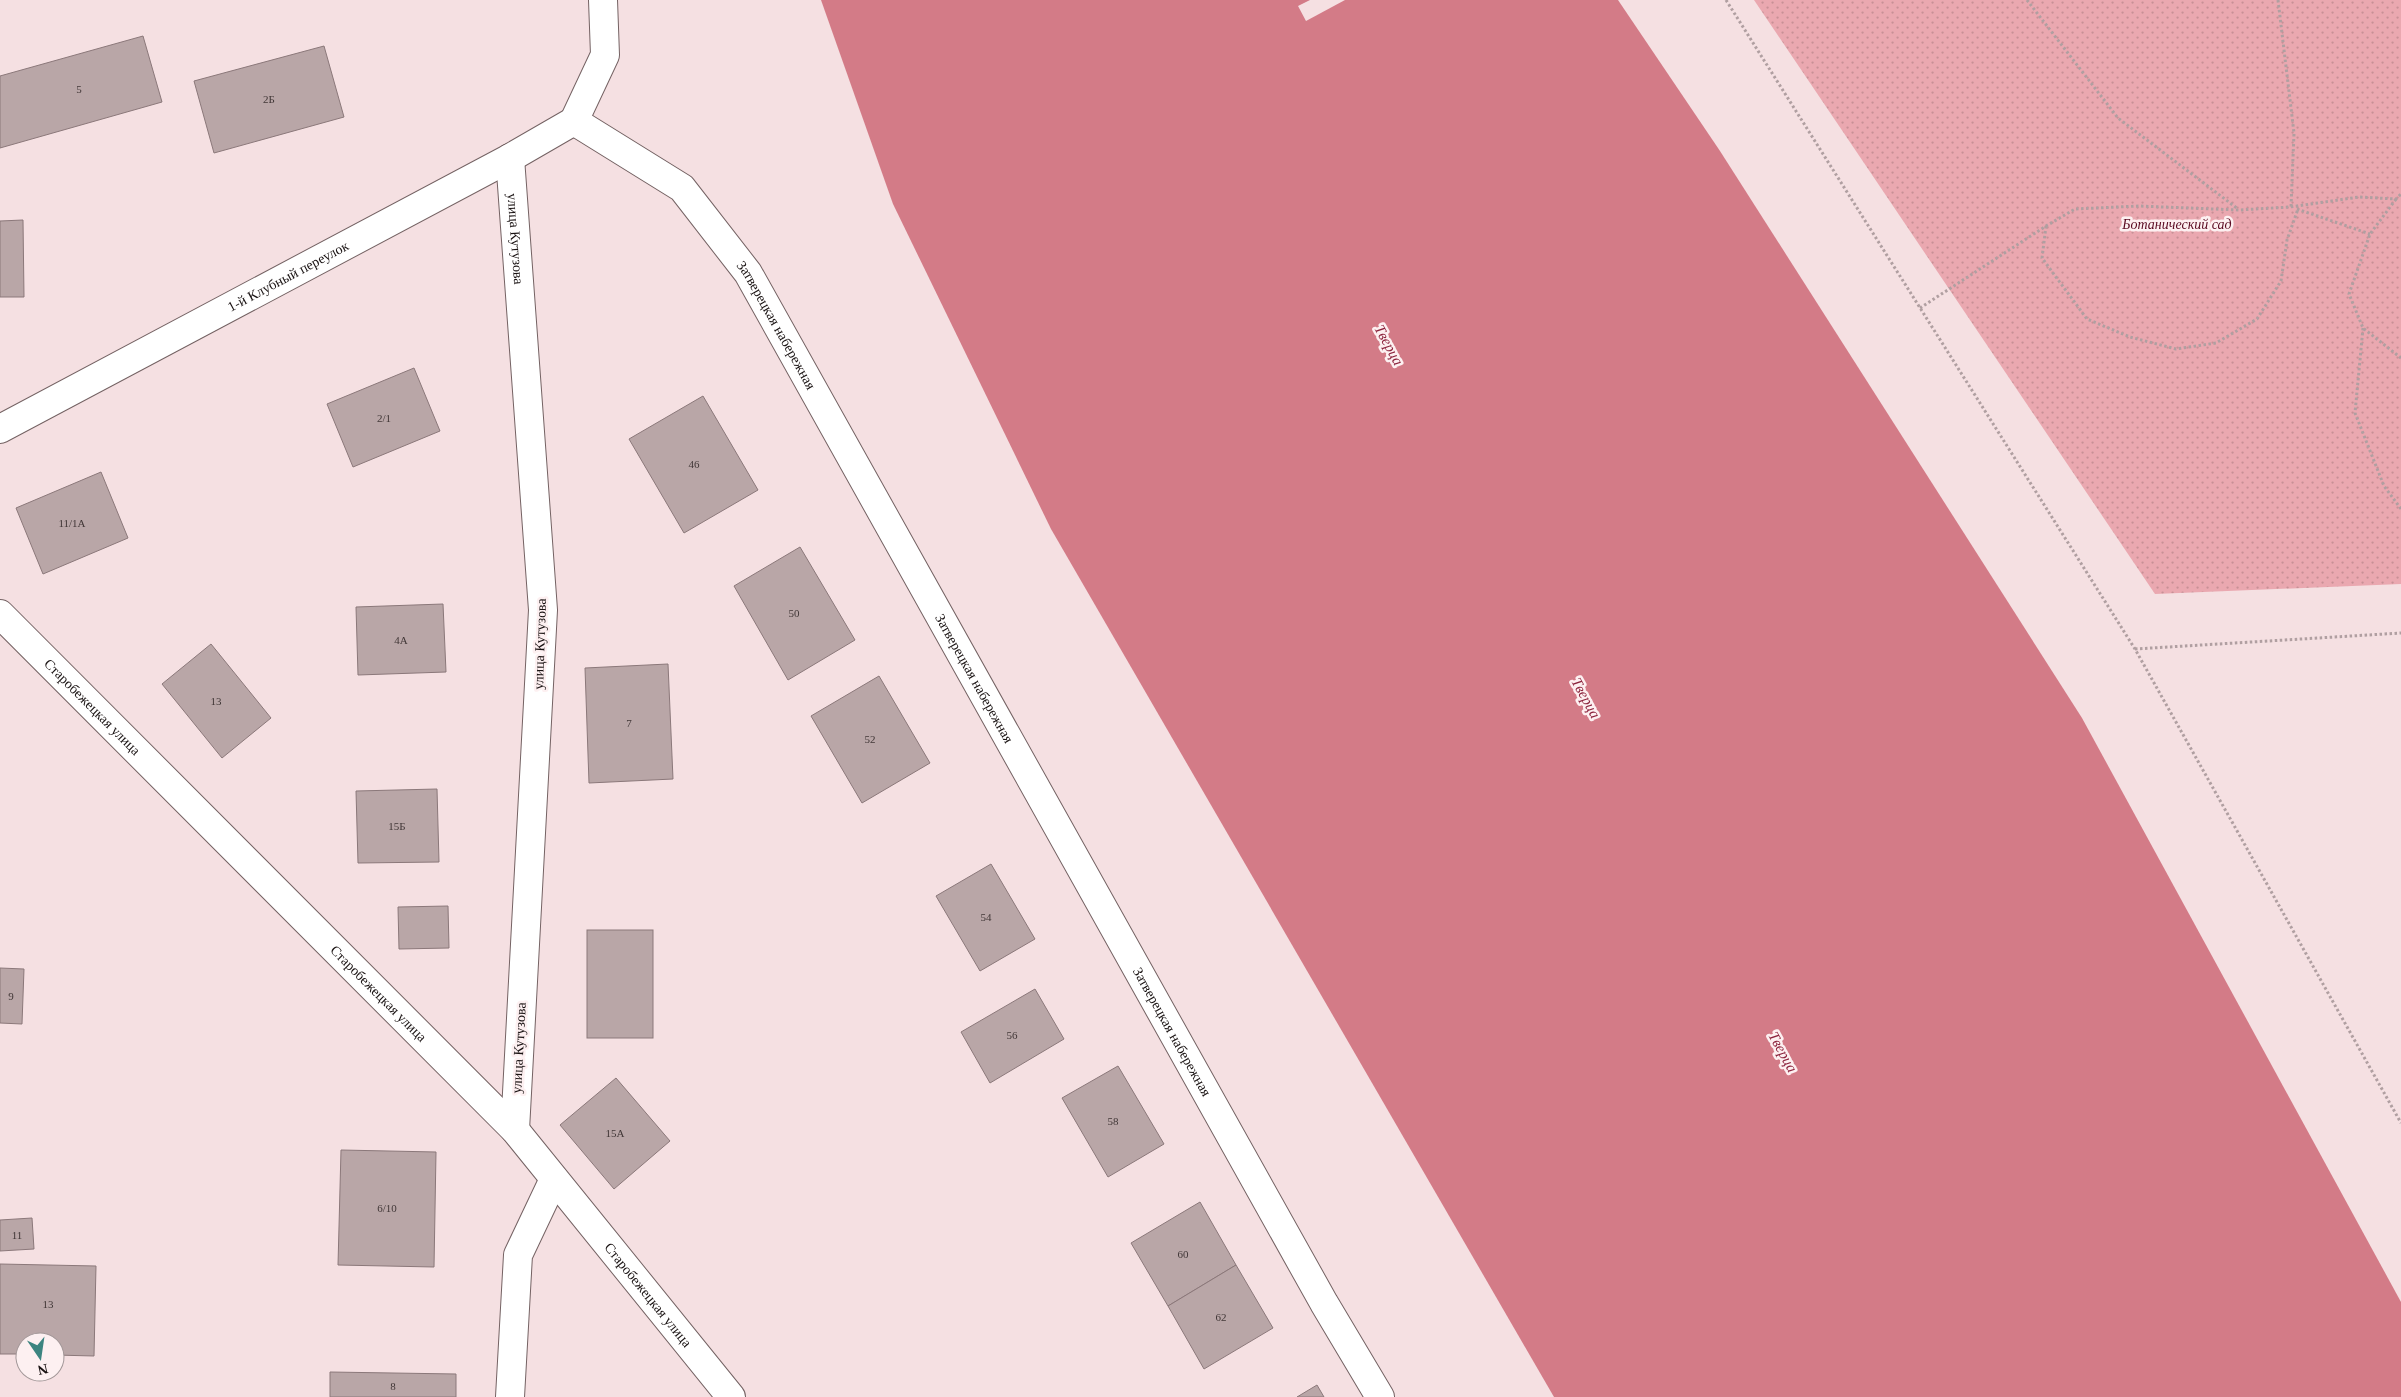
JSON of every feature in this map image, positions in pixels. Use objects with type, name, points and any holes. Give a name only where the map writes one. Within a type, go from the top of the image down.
[{"type":"street","points":[[574,121],[604,55],[603,0]]},
{"type":"street","name":"1-й Клубный переулок","points":[[0,429],[510,158],[574,121]]},
{"type":"street","name":"Затверецкая набережная","points":[[574,121],[682,188],[748,273],[1319,1294],[1380,1397]]},
{"type":"street","name":"улица Кутузова","points":[[510,158],[543,610],[515,1130]]},
{"type":"street","name":"Старобежецкая улица","points":[[0,614],[515,1130],[731,1397]]},
{"type":"street","points":[[510,1397],[518,1255],[554,1179]]},
{"type":"path","points":[[1726,0],[2135,649],[2401,1123]]},
{"type":"path","points":[[2027,0],[2118,118],[2239,210]]},
{"type":"path","points":[[2278,0],[2294,133],[2290,207]]},
{"type":"path","points":[[2401,193],[2370,234],[2349,294],[2363,328],[2355,413],[2384,486],[2401,509]]},
{"type":"path","points":[[1920,308],[2075,209],[2139,206],[2239,210],[2290,207],[2359,196],[2396,199]]},
{"type":"path","points":[[2290,207],[2370,234]]},
{"type":"path","points":[[2046,226],[2042,258],[2087,319],[2130,337],[2176,349],[2216,344],[2258,319],[2281,281],[2287,240],[2298,209]]},
{"type":"path","points":[[2363,328],[2401,358]]},
{"type":"path","points":[[2135,649],[2401,633]]},
{"type":"green space","name":"Ботанический сад","points":[[1754,0],[2401,0],[2401,584],[2155,594]]},
{"type":"water","name":"Тверца","points":[[821,0],[1618,0],[1720,151],[2082,718],[2401,1302],[2401,1397],[1554,1397],[1051,529],[893,204]]},
{"type":"pier","points":[[1310,0],[1345,0],[1306,21],[1298,6]]},
{"type":"building","points":[[143,36],[162,102],[0,148],[0,76]]},
{"type":"building","points":[[324,46],[344,117],[214,153],[194,81]]},
{"type":"building","points":[[23,220],[24,297],[0,297],[0,221]]},
{"type":"building","points":[[414,368],[440,431],[353,467],[327,404]]},
{"type":"building","points":[[703,396],[758,490],[684,533],[629,439]]},
{"type":"building","points":[[101,472],[128,538],[43,574],[16,508]]},
{"type":"building","points":[[800,547],[855,640],[788,680],[734,586]]},
{"type":"building","points":[[443,604],[446,672],[358,675],[356,607]]},
{"type":"building","points":[[211,644],[271,718],[222,758],[162,684]]},
{"type":"building","points":[[668,664],[673,779],[589,783],[585,668]]},
{"type":"building","points":[[879,676],[930,763],[862,803],[811,716]]},
{"type":"building","points":[[437,789],[439,862],[358,863],[356,791]]},
{"type":"building","points":[[991,864],[1035,939],[980,971],[936,896]]},
{"type":"building","points":[[448,906],[449,948],[399,949],[398,907]]},
{"type":"building","points":[[587,930],[653,930],[653,1038],[587,1038]]},
{"type":"building","points":[[0,968],[24,969],[22,1024],[0,1023]]},
{"type":"building","points":[[1035,989],[1064,1039],[990,1083],[961,1032]]},
{"type":"building","points":[[1118,1066],[1164,1144],[1108,1177],[1062,1098]]},
{"type":"building","points":[[616,1078],[670,1141],[614,1189],[560,1125]]},
{"type":"building","points":[[341,1150],[436,1152],[434,1267],[338,1265]]},
{"type":"building","points":[[1200,1202],[1236,1265],[1168,1306],[1131,1243]]},
{"type":"building","points":[[32,1218],[34,1249],[0,1251],[0,1220]]},
{"type":"building","points":[[0,1264],[96,1266],[94,1356],[65,1355],[65,1332],[15,1332],[15,1354],[0,1354]]},
{"type":"building","points":[[1236,1265],[1273,1328],[1204,1369],[1168,1306]]},
{"type":"building","points":[[330,1372],[456,1374],[456,1397],[330,1397]]},
{"type":"building","points":[[1317,1385],[1324,1397],[1297,1397]]}]
